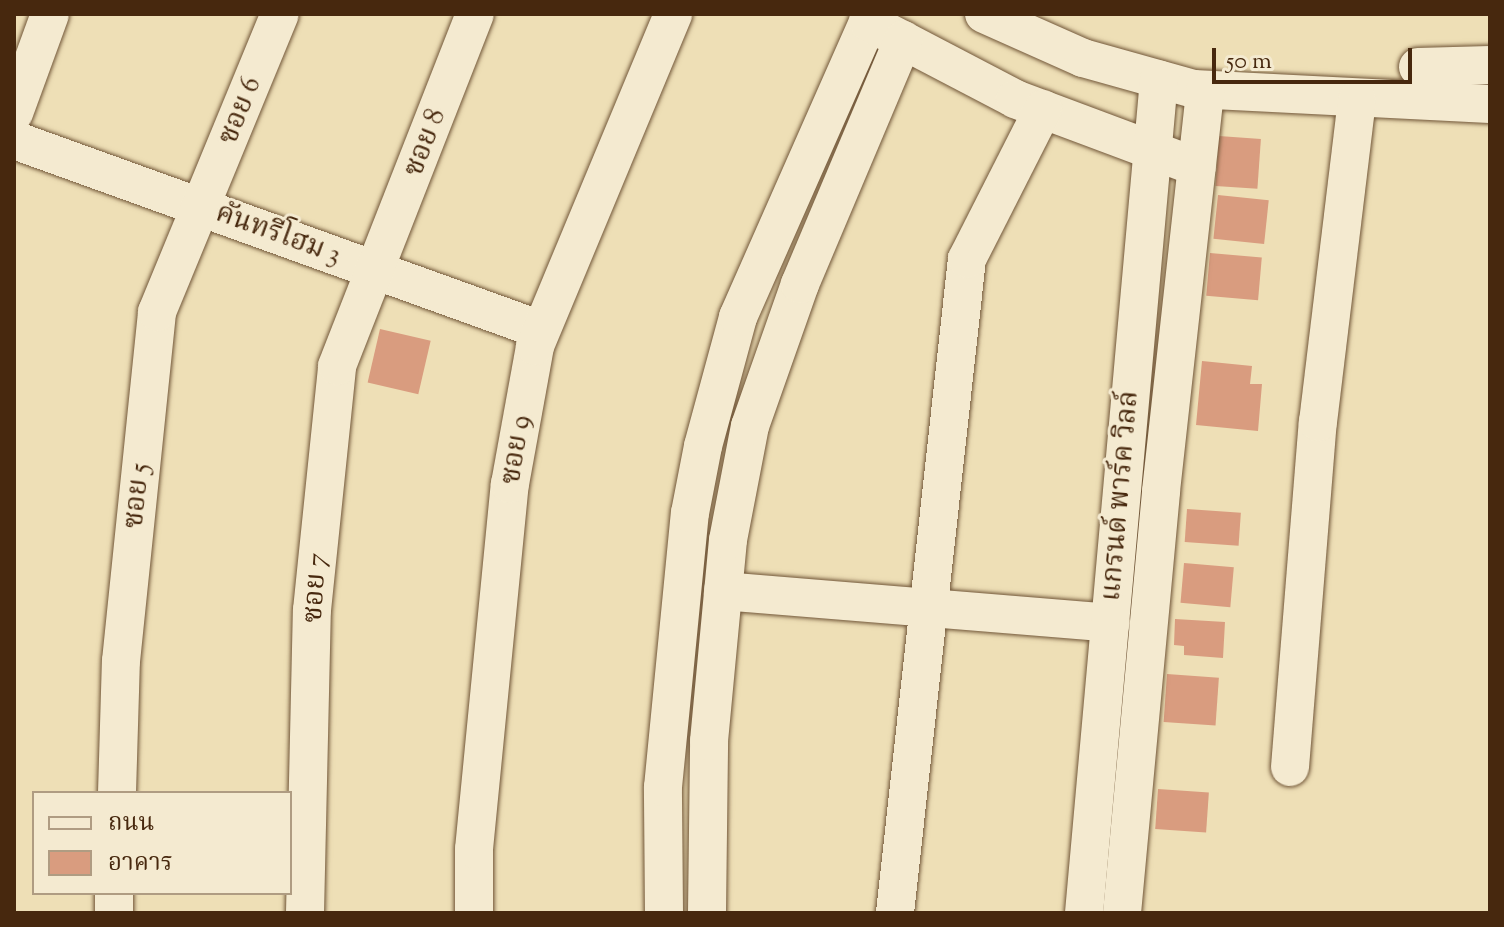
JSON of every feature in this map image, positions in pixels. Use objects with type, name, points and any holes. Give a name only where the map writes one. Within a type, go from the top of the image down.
[{"type":"street","points":[[14,113],[50,14]]},
{"type":"street","name":"ซอย 6","points":[[202,208],[280,14]]},
{"type":"street","name":"ซอย 8","points":[[377,271],[475,14]]},
{"type":"street","name":"ซอย 9","points":[[474,913],[474,849],[510,484],[535,346],[673,14]]},
{"type":"street","points":[[984,14],[1083,58],[1205,90],[1357,100],[1490,104]]},
{"type":"street","points":[[664,913],[667,756],[690,513],[698,470],[738,317],[868,22],[1015,99],[1197,167]]},
{"type":"street","points":[[707,913],[709,758],[723,591],[750,426],[827,220],[903,40]]},
{"type":"street","points":[[1418,67],[1490,65]]},
{"type":"street","name":"แกรนด์ พาร์ค วิลล์","points":[[1084,913],[1159,79]]},
{"type":"street","name":"แกรนด์ พาร์ค วิลล์","points":[[1122,913],[1161,491],[1205,90]]},
{"type":"street","points":[[1290,767],[1318,422],[1357,100]]},
{"type":"street","points":[[895,913],[967,259],[1043,109]]},
{"type":"street","name":"คันทรีโฮม 3","points":[[14,140],[541,330]]},
{"type":"street","points":[[787,206],[827,220]]},
{"type":"street","name":"ซอย 5","points":[[117,791],[121,661],[157,312],[202,208]]},
{"type":"street","name":"ซอย 7","points":[[305,913],[312,610],[337,366],[377,271]]},
{"type":"street","points":[[698,470],[740,481]]},
{"type":"street","points":[[1122,487],[1161,491]]},
{"type":"street","points":[[723,591],[1111,623]]},
{"type":"street","points":[[667,756],[709,758]]},
{"type":"street","points":[[1099,757],[1136,759]]},
{"type":"building","points":[[1219,136],[1261,139],[1257,189],[1216,186]]},
{"type":"building","points":[[1218,195],[1269,200],[1264,244],[1213,239]]},
{"type":"building","points":[[1210,253],[1262,258],[1258,300],[1206,296]]},
{"type":"building","points":[[380,329],[431,341],[418,394],[368,383]]},
{"type":"building","points":[[1202,361],[1252,366],[1250,384],[1262,384],[1258,431],[1196,425]]},
{"type":"building","points":[[1187,509],[1241,513],[1239,546],[1185,542]]},
{"type":"building","points":[[1184,563],[1234,567],[1230,607],[1181,603]]},
{"type":"building","points":[[1175,619],[1225,622],[1223,658],[1184,655],[1184,646],[1174,645]]},
{"type":"building","points":[[1167,674],[1219,678],[1216,726],[1164,722]]},
{"type":"building","points":[[1158,789],[1209,793],[1206,832],[1155,829]]}]
